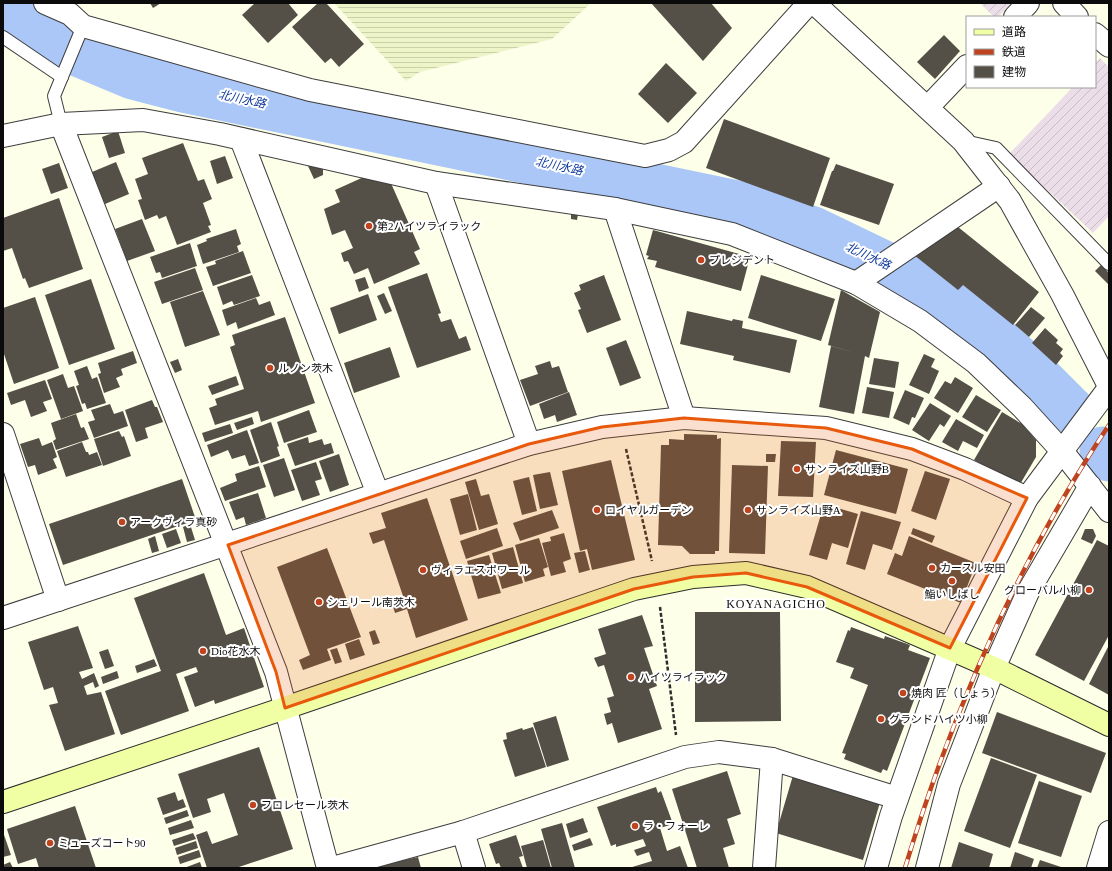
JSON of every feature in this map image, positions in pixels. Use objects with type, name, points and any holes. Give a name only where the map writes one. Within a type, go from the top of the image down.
[{"type":"street","points":[[45,3],[70,14],[81,33],[310,90],[645,156],[669,150],[684,142],[809,3]]},
{"type":"street","points":[[814,3],[964,141],[999,186],[1010,201],[1062,294],[1109,387],[1027,498],[950,648],[898,798],[876,868]]},
{"type":"street","points":[[1016,16],[1028,3]]},
{"type":"street","points":[[1064,3],[1076,16]]},
{"type":"street","points":[[1096,35],[1109,46]]},
{"type":"street","points":[[928,107],[966,67]]},
{"type":"street","points":[[3,136],[61,124],[143,120],[241,139],[436,183],[615,209],[732,234],[862,279],[920,321],[976,363],[1022,407],[1062,451],[1109,511]]},
{"type":"street","points":[[61,124],[228,545],[276,672],[328,868]]},
{"type":"street","points":[[241,139],[378,494]]},
{"type":"street","points":[[436,183],[528,444]]},
{"type":"street","points":[[862,279],[999,186]]},
{"type":"street","points":[[615,209],[684,418]]},
{"type":"street","points":[[3,618],[228,545],[528,444],[602,427],[684,418],[826,428],[912,449],[965,469],[1027,498]]},
{"type":"street","points":[[3,434],[58,600]]},
{"type":"street","points":[[927,868],[949,784],[994,668],[1028,592],[1090,486]]},
{"type":"street","points":[[3,802],[634,589],[693,577],[746,574],[807,587],[994,668],[1109,725]]},
{"type":"street","points":[[332,868],[463,832],[685,757],[719,752],[772,759],[898,798]]},
{"type":"street","points":[[764,868],[772,759]]},
{"type":"street","points":[[463,832],[474,868]]},
{"type":"street","points":[[1098,868],[1109,832]]},
{"type":"lane","points":[[61,124],[54,96],[81,33]]},
{"type":"lane","points":[[3,37],[62,77]]},
{"type":"lane","points":[[964,141],[996,148],[1109,264]]},
{"type":"highlighted area","points":[[684,418],[826,428],[912,449],[1027,498],[950,648],[807,587],[746,573],[693,577],[634,589],[285,708],[276,672],[228,545],[529,444],[602,427]]},
{"type":"shaded area","points":[[980,3],[1011,3],[999,16],[993,16]]},
{"type":"shaded area","points":[[1100,58],[1109,67],[1109,216],[1093,233],[1009,154],[1072,88],[1096,88],[1096,62]]},
{"type":"green space","points":[[334,3],[591,3],[552,39],[420,72],[406,81]]},
{"type":"building","points":[[150,3],[161,3],[153,8]]},
{"type":"building","points":[[255,3],[288,3],[298,15],[268,43],[242,15]]},
{"type":"building","points":[[318,3],[326,3],[364,44],[339,67],[331,58],[325,63],[292,27]]},
{"type":"building","points":[[651,3],[711,3],[732,28],[703,61]]},
{"type":"building","points":[[944,35],[960,51],[935,79],[917,62]]},
{"type":"building","points":[[666,63],[697,93],[668,123],[638,94]]},
{"type":"building","points":[[724,119],[830,158],[813,207],[706,168]]},
{"type":"building","points":[[118,131],[125,153],[109,158],[102,137]]},
{"type":"building","points":[[183,143],[198,181],[204,179],[212,199],[203,203],[211,225],[208,226],[211,232],[177,245],[166,216],[159,219],[157,215],[145,220],[138,200],[142,199],[135,179],[148,174],[142,158]]},
{"type":"building","points":[[225,156],[233,178],[217,184],[210,161]]},
{"type":"building","points":[[116,162],[129,194],[105,204],[92,172]]},
{"type":"building","points":[[59,163],[68,188],[51,194],[42,169]]},
{"type":"building","points":[[313,164],[323,166],[323,175],[314,179],[308,166]]},
{"type":"building","points":[[836,164],[894,184],[879,225],[820,205]]},
{"type":"building","name":"第2ハイツライラック","points":[[366,176],[383,176],[386,183],[390,181],[420,249],[414,252],[420,264],[374,284],[368,268],[354,274],[348,261],[344,262],[341,253],[353,248],[345,230],[332,235],[324,209],[340,202],[335,190]]},
{"type":"building","points":[[59,198],[83,269],[29,288],[25,278],[23,279],[12,248],[3,251],[3,218]]},
{"type":"building","points":[[571,213],[578,214],[577,220],[571,219]]},
{"type":"building","points":[[142,219],[155,251],[127,261],[115,229]]},
{"type":"building","points":[[958,227],[1039,292],[1013,325],[963,285],[958,290],[914,255]]},
{"type":"building","points":[[236,229],[241,244],[237,246],[239,252],[203,264],[197,245],[207,241],[206,239]]},
{"type":"building","name":"プレジデント","points":[[653,230],[750,257],[741,291],[655,267],[657,261],[647,259],[649,256],[646,255]]},
{"type":"building","points":[[190,243],[197,266],[162,278],[160,272],[156,273],[150,257]]},
{"type":"building","points":[[243,251],[251,273],[213,286],[206,267],[216,264],[215,261]]},
{"type":"building","points":[[1101,265],[1109,273],[1109,285],[1095,271]]},
{"type":"building","points":[[195,268],[203,290],[162,304],[154,282]]},
{"type":"building","points":[[427,273],[441,313],[438,314],[441,322],[451,319],[459,339],[466,336],[471,350],[417,368],[388,287]]},
{"type":"building","points":[[252,275],[260,296],[234,305],[232,301],[223,305],[217,287]]},
{"type":"building","points":[[604,275],[621,320],[587,333],[578,310],[581,309],[574,293],[581,290],[579,285]]},
{"type":"building","points":[[761,275],[835,299],[821,341],[748,318]]},
{"type":"building","points":[[365,277],[369,288],[359,292],[355,280]]},
{"type":"building","points":[[91,279],[115,349],[69,365],[45,295]]},
{"type":"building","points":[[841,290],[880,312],[869,358],[865,356],[854,414],[819,407],[831,346],[856,353],[828,345]]},
{"type":"building","points":[[203,291],[220,335],[185,347],[170,302]]},
{"type":"building","points":[[384,293],[392,311],[385,314],[377,296]]},
{"type":"building","points":[[368,294],[377,320],[339,334],[330,308]]},
{"type":"building","points":[[35,297],[59,368],[14,384],[3,351],[3,308]]},
{"type":"building","points":[[256,298],[259,305],[270,301],[275,315],[238,329],[236,322],[227,326],[222,310]]},
{"type":"building","points":[[1031,307],[1045,318],[1029,337],[1015,325]]},
{"type":"building","points":[[687,311],[732,321],[733,319],[743,321],[742,328],[797,340],[790,373],[733,360],[734,356],[680,344]]},
{"type":"building","name":"ルノン茨木","points":[[285,317],[315,403],[261,422],[258,411],[215,425],[209,408],[217,405],[215,399],[244,389],[230,347],[235,345],[232,335]]},
{"type":"building","points":[[1045,328],[1058,340],[1056,343],[1063,349],[1060,353],[1063,356],[1056,365],[1032,343]]},
{"type":"building","points":[[626,340],[641,378],[620,386],[606,348]]},
{"type":"building","points":[[390,347],[400,377],[354,393],[344,363]]},
{"type":"building","points":[[133,351],[137,363],[121,369],[123,375],[116,378],[120,387],[104,393],[98,374],[101,373],[98,363]]},
{"type":"building","points":[[924,354],[935,359],[931,367],[939,371],[929,394],[909,385]]},
{"type":"building","points":[[874,358],[899,362],[895,388],[869,384]]},
{"type":"building","points":[[178,359],[182,370],[175,373],[170,362]]},
{"type":"building","points":[[550,361],[552,368],[559,366],[568,392],[530,406],[520,380],[538,374],[535,366]]},
{"type":"building","points":[[87,366],[92,379],[97,377],[106,403],[87,409],[85,403],[82,404],[76,386],[79,385],[74,371]]},
{"type":"building","points":[[63,374],[68,388],[74,386],[83,411],[61,419],[47,380]]},
{"type":"building","points":[[236,376],[239,385],[212,395],[208,386]]},
{"type":"building","points":[[955,377],[973,388],[958,413],[934,398],[945,381],[951,384]]},
{"type":"building","points":[[45,380],[52,399],[43,402],[47,411],[31,417],[25,400],[11,405],[7,393]]},
{"type":"building","points":[[867,387],[894,392],[889,418],[862,413]]},
{"type":"building","points":[[905,390],[924,398],[915,418],[912,417],[909,425],[893,418]]},
{"type":"building","points":[[569,392],[577,415],[557,422],[555,415],[544,419],[539,404]]},
{"type":"building","points":[[976,395],[1001,410],[987,432],[962,417]]},
{"type":"building","points":[[152,400],[155,407],[157,407],[163,422],[145,428],[148,438],[136,442],[125,410]]},
{"type":"building","points":[[930,403],[951,416],[944,427],[940,424],[929,441],[912,430]]},
{"type":"building","points":[[110,404],[114,414],[123,411],[128,426],[94,438],[88,422],[95,420],[91,410]]},
{"type":"building","points":[[309,410],[317,432],[284,443],[277,422]]},
{"type":"building","points":[[1002,412],[1022,424],[1036,440],[1036,457],[1019,486],[974,460]]},
{"type":"building","points":[[76,414],[81,428],[84,427],[89,439],[56,450],[53,441],[56,439],[51,423]]},
{"type":"building","points":[[252,417],[254,424],[237,430],[234,423]]},
{"type":"building","points":[[956,419],[984,435],[977,448],[963,441],[958,451],[942,442]]},
{"type":"building","points":[[271,422],[279,446],[277,447],[280,456],[261,463],[250,430]]},
{"type":"building","points":[[230,424],[233,433],[205,442],[202,433]]},
{"type":"building","points":[[247,430],[259,463],[249,466],[245,455],[232,459],[228,450],[211,457],[207,445]]},
{"type":"building","points":[[119,431],[122,437],[124,436],[131,456],[103,466],[94,439]]},
{"type":"building","points":[[684,434],[717,435],[717,439],[721,438],[719,551],[715,551],[715,554],[690,554],[682,546],[658,545],[661,445],[669,445],[669,439],[684,440]]},
{"type":"building","points":[[308,437],[309,443],[322,439],[324,445],[331,443],[334,453],[295,466],[287,444]]},
{"type":"building","points":[[39,438],[42,446],[52,442],[57,457],[53,459],[57,468],[38,475],[35,465],[28,467],[20,444]]},
{"type":"building","name":"サンライズ山野B","points":[[781,441],[816,442],[813,497],[778,496]]},
{"type":"building","points":[[82,442],[86,452],[88,452],[89,455],[97,452],[102,465],[66,477],[57,451]]},
{"type":"building","points":[[836,450],[908,469],[896,514],[824,495]]},
{"type":"building","points":[[339,454],[349,485],[330,492],[319,461]]},
{"type":"building","points":[[766,454],[776,454],[775,462],[766,462]]},
{"type":"building","points":[[284,458],[295,490],[274,497],[263,465]]},
{"type":"building","name":"ロイヤルガーデン","points":[[611,460],[635,560],[592,570],[587,549],[580,551],[562,471]]},
{"type":"building","points":[[316,462],[322,479],[315,481],[320,495],[302,501],[291,470]]},
{"type":"building","name":"サンライズ山野A","points":[[732,465],[768,466],[765,554],[729,553]]},
{"type":"building","points":[[259,466],[266,487],[225,501],[220,488],[237,481],[235,474]]},
{"type":"building","points":[[925,471],[950,479],[936,520],[911,511]]},
{"type":"building","points":[[550,472],[558,505],[540,509],[533,475]]},
{"type":"building","points":[[529,477],[537,511],[522,515],[513,481]]},
{"type":"building","name":"アークヴィラ真砂","points":[[182,479],[196,520],[63,565],[49,524]]},
{"type":"building","points":[[476,479],[481,496],[489,494],[498,524],[479,530],[465,482]]},
{"type":"building","points":[[258,493],[266,518],[246,525],[244,517],[236,520],[229,502]]},
{"type":"building","points":[[468,494],[477,530],[460,535],[450,499]]},
{"type":"building","name":"ヴィラエスポワール","points":[[427,498],[468,620],[416,638],[407,609],[395,613],[391,600],[403,596],[384,540],[373,544],[369,533],[386,528],[381,513]]},
{"type":"building","points":[[824,504],[858,514],[848,548],[832,543],[827,560],[809,555]]},
{"type":"building","points":[[552,510],[559,528],[520,541],[513,523]]},
{"type":"building","points":[[861,511],[901,522],[892,550],[873,544],[865,570],[846,564]]},
{"type":"building","points":[[190,524],[195,540],[187,542],[183,527]]},
{"type":"building","points":[[497,528],[503,546],[466,559],[460,541]]},
{"type":"building","points":[[913,528],[935,536],[932,543],[911,534]]},
{"type":"building","points":[[176,529],[181,543],[167,548],[162,534]]},
{"type":"building","points":[[1085,529],[1093,529],[1096,536],[1092,544],[1081,539]]},
{"type":"building","points":[[564,533],[571,559],[563,562],[566,572],[551,576],[542,543],[551,541],[550,537]]},
{"type":"building","points":[[155,536],[159,551],[152,553],[148,539]]},
{"type":"building","name":"カースル安田","points":[[909,536],[976,563],[961,603],[887,574],[895,553],[902,556]]},
{"type":"building","points":[[539,538],[548,567],[543,569],[545,576],[525,582],[515,545]]},
{"type":"building","name":"グローバル小柳","points":[[1097,540],[1109,546],[1109,635],[1084,681],[1035,655]]},
{"type":"building","points":[[513,547],[523,583],[502,589],[492,553]]},
{"type":"building","name":"シェリール南茨木","points":[[327,548],[361,637],[327,649],[331,660],[303,670],[299,660],[310,655],[277,567]]},
{"type":"building","points":[[585,551],[590,570],[579,573],[574,553]]},
{"type":"building","points":[[489,555],[501,593],[478,599],[467,561]]},
{"type":"building","name":"Dio花水木","points":[[204,573],[226,635],[244,628],[264,687],[215,704],[214,700],[195,707],[184,677],[198,672],[196,667],[176,674],[189,711],[121,735],[105,691],[161,671],[134,598]]},
{"type":"building","points":[[695,612],[780,612],[781,721],[695,722]]},
{"type":"building","name":"ハイツライラック","points":[[642,615],[653,646],[644,648],[657,686],[649,689],[662,729],[618,743],[612,723],[607,725],[604,714],[611,712],[607,698],[614,696],[604,665],[598,667],[594,658],[606,654],[598,629]]},
{"type":"building","points":[[78,626],[93,668],[79,672],[82,679],[94,673],[99,686],[95,688],[93,682],[84,686],[87,695],[101,692],[115,734],[65,751],[49,705],[58,703],[53,687],[44,690],[28,642]]},
{"type":"building","name":"グランドハイツ小柳","points":[[851,627],[884,639],[885,636],[910,645],[908,650],[930,658],[887,771],[883,769],[881,773],[844,759],[846,754],[842,753],[868,685],[850,678],[854,668],[836,662],[848,630],[850,631]]},
{"type":"building","points":[[375,630],[380,643],[373,645],[369,632]]},
{"type":"building","points":[[359,639],[365,655],[350,660],[345,644]]},
{"type":"building","points":[[1109,645],[1109,695],[1089,684]]},
{"type":"building","points":[[337,648],[342,662],[335,664],[330,650]]},
{"type":"building","points":[[108,649],[114,666],[105,669],[99,652]]},
{"type":"building","points":[[154,659],[157,666],[137,673],[135,666]]},
{"type":"building","points":[[117,671],[119,678],[103,684],[101,677]]},
{"type":"building","points":[[997,712],[1106,753],[1091,793],[982,753]]},
{"type":"building","points":[[556,716],[569,760],[547,767],[533,723]]},
{"type":"building","points":[[533,727],[546,767],[515,777],[503,740],[507,739],[506,733],[522,728],[523,730]]},
{"type":"building","name":"フロレセール茨木","points":[[259,747],[293,849],[236,868],[207,868],[196,835],[207,831],[212,844],[238,835],[224,793],[207,799],[211,812],[193,818],[178,774]]},
{"type":"building","points":[[991,758],[1037,775],[1010,848],[964,831]]},
{"type":"building","points":[[727,771],[741,814],[727,819],[735,844],[723,848],[729,868],[697,868],[672,789]]},
{"type":"building","points":[[794,772],[881,799],[863,860],[776,833]]},
{"type":"building","points":[[1039,781],[1082,796],[1061,857],[1018,843]]},
{"type":"building","name":"ラ・フォーレ","points":[[656,787],[658,793],[661,791],[673,824],[660,828],[667,851],[680,846],[688,868],[629,868],[652,861],[649,852],[637,856],[634,850],[646,846],[643,839],[616,847],[616,844],[611,846],[597,807]]},
{"type":"building","points":[[175,792],[178,801],[183,799],[186,807],[163,815],[157,798]]},
{"type":"building","name":"ミューズコート90","points":[[75,806],[96,868],[39,868],[36,858],[18,864],[7,829]]},
{"type":"building","points":[[187,810],[189,816],[166,824],[164,818]]},
{"type":"building","points":[[583,818],[588,832],[570,838],[566,824]]},
{"type":"building","points":[[191,820],[194,828],[170,835],[168,828]]},
{"type":"building","points":[[562,823],[575,868],[552,868],[541,829]]},
{"type":"building","points":[[3,832],[11,855],[3,857]]},
{"type":"building","points":[[193,833],[196,839],[174,846],[172,840]]},
{"type":"building","points":[[516,835],[523,856],[519,857],[523,868],[501,868],[499,863],[496,864],[489,844]]},
{"type":"building","points":[[590,838],[593,845],[574,851],[572,845]]},
{"type":"building","points":[[543,840],[551,868],[527,868],[521,846]]},
{"type":"building","points":[[196,841],[198,848],[177,855],[175,848]]},
{"type":"building","points":[[959,842],[993,854],[989,868],[951,868]]},
{"type":"building","points":[[199,850],[201,857],[180,864],[178,857]]},
{"type":"building","points":[[1015,852],[1034,859],[1031,868],[1010,868]]},
{"type":"building","points":[[418,857],[421,868],[372,868],[372,867]]},
{"type":"building","points":[[1040,860],[1064,868],[1037,868]]},
{"type":"building","points":[[10,862],[13,868],[3,868],[3,865]]},
{"type":"building","points":[[200,862],[202,868],[184,868]]},
{"type":"waterway","name":"北川水路","points":[[3,10],[61,46],[133,76],[183,89],[742,205],[813,230],[894,269],[944,300],[989,333],[1033,372],[1072,411]]},
{"type":"waterway","name":"北川水路","points":[[1103,450],[1109,458]]},
{"type":"railway","points":[[905,868],[944,752],[990,639],[1045,530],[1109,425]]},
{"type":"place","name":"第2ハイツライラック","points":[[369,226]]},
{"type":"place","name":"プレジデント","points":[[701,260]]},
{"type":"place","name":"ルノン茨木","points":[[270,368]]},
{"type":"place","name":"サンライズ山野B","points":[[797,469]]},
{"type":"place","name":"ロイヤルガーデン","points":[[597,510]]},
{"type":"place","name":"サンライズ山野A","points":[[748,510]]},
{"type":"place","name":"アークヴィラ真砂","points":[[122,522]]},
{"type":"place","name":"カースル安田","points":[[932,568]]},
{"type":"place","name":"ヴィラエスポワール","points":[[423,570]]},
{"type":"place","name":"鮨いしばし","points":[[952,581]]},
{"type":"place","name":"グローバル小柳","points":[[1089,590]]},
{"type":"place","name":"シェリール南茨木","points":[[319,602]]},
{"type":"place","name":"Dio花水木","points":[[203,651]]},
{"type":"place","name":"ハイツライラック","points":[[631,677]]},
{"type":"place","name":"焼肉 匠（しょう）","points":[[903,693]]},
{"type":"place","name":"グランドハイツ小柳","points":[[881,719]]},
{"type":"place","name":"フロレセール茨木","points":[[253,805]]},
{"type":"place","name":"ラ・フォーレ","points":[[635,826]]},
{"type":"place","name":"ミューズコート90","points":[[50,843]]},
{"type":"district","name":"KOYANAGICHO","points":[[776,604]]}]
